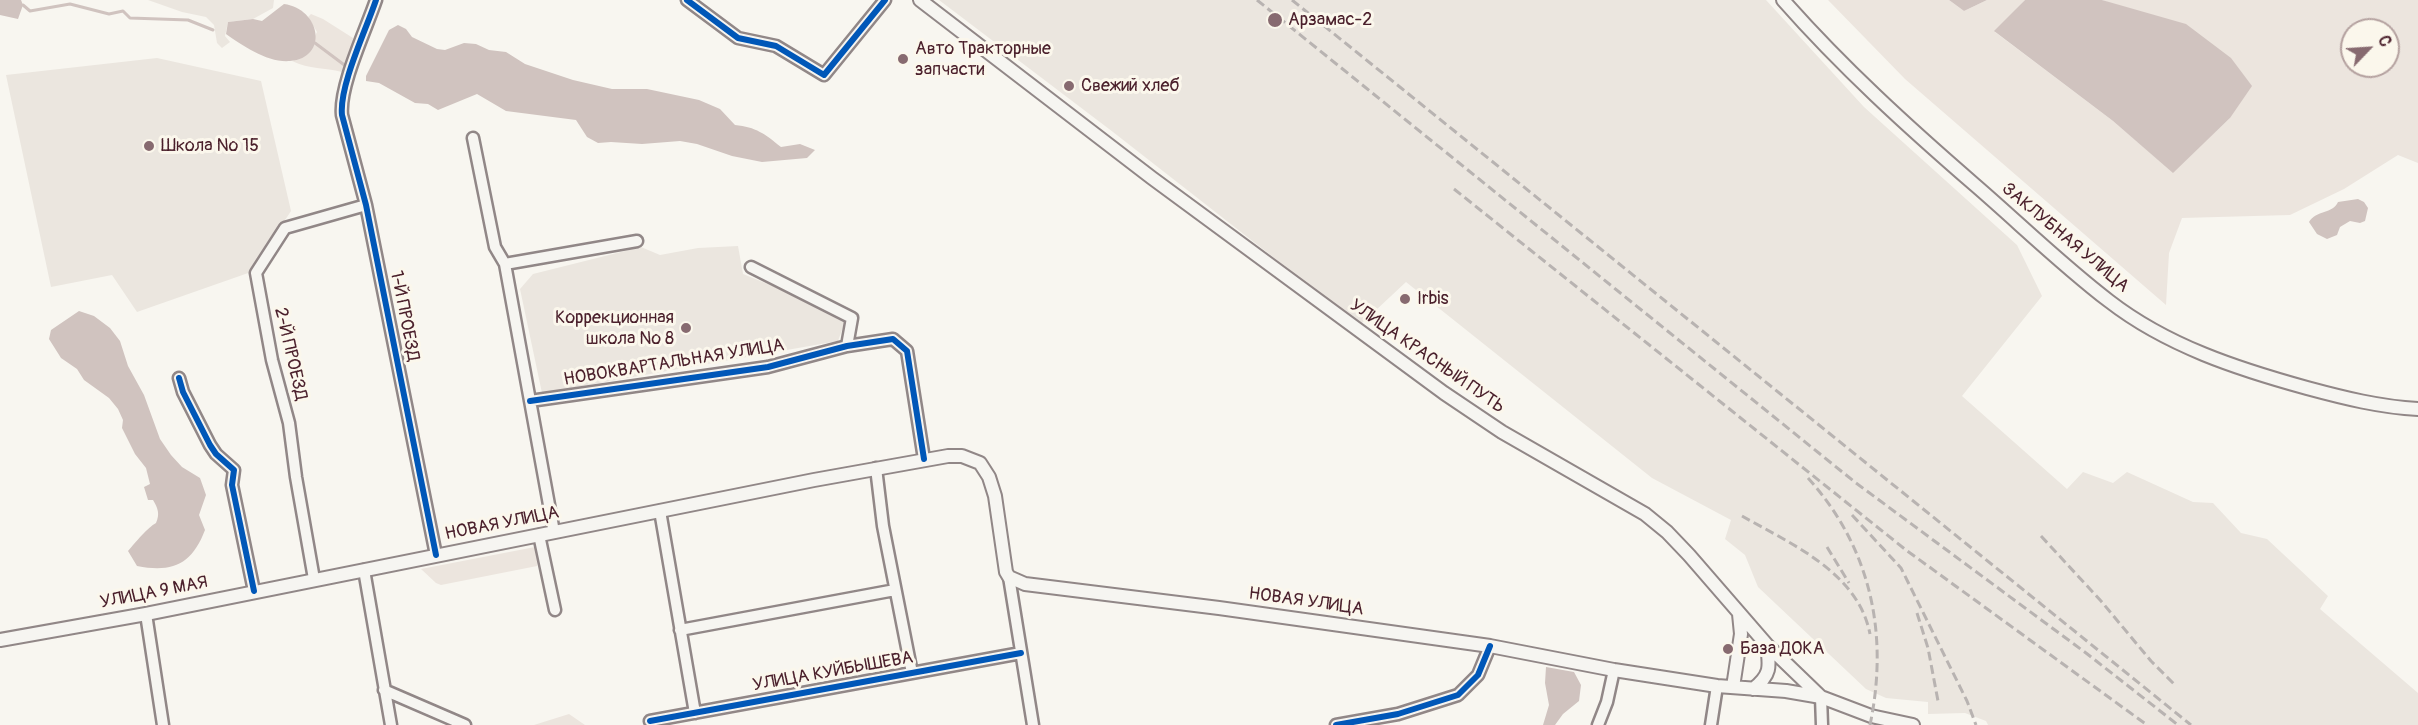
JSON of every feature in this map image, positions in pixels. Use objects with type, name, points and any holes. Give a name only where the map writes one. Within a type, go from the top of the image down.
[{"type":"main road","name":"УЛИЦА КРАСНЫЙ ПУТЬ","points":[[920,0],[1160,184],[1435,387],[1502,432],[1645,514],[1667,532],[1767,645],[1821,697],[1872,716],[1913,725]]},
{"type":"main road","name":"ЗАКЛУБНАЯ УЛИЦА","points":[[1783,0],[1817,39],[1900,119],[2109,302],[2169,338],[2227,365],[2338,396],[2390,407],[2418,409]]},
{"type":"main road","name":"НОВАЯ УЛИЦА","points":[[314,579],[876,468],[924,459],[962,456],[980,463],[989,477],[994,496],[1002,557],[1009,577],[1025,584],[1219,608],[1490,646],[1614,670],[1717,686],[1786,691],[1821,697]]},
{"type":"main road","name":"УЛИЦА 9 МАЯ","points":[[0,640],[146,614],[314,579]]},
{"type":"main road","points":[[1733,687],[1741,634],[1738,613]]},
{"type":"main road","points":[[1753,688],[1763,681],[1768,673],[1767,645]]},
{"type":"street","name":"1-Й ПРОЕЗД","points":[[376,0],[340,102],[366,205],[436,555]]},
{"type":"street","points":[[687,0],[738,38],[776,46],[824,75],[885,0]]},
{"type":"street","points":[[473,138],[495,247],[505,264],[554,532]]},
{"type":"street","name":"2-Й ПРОЕЗД","points":[[314,579],[289,423],[273,360],[256,273],[285,228],[366,205]]},
{"type":"street","points":[[505,264],[637,241]]},
{"type":"street","points":[[751,267],[852,318],[847,346]]},
{"type":"street","name":"НОВОКВАРТАЛЬНАЯ УЛИЦА","points":[[530,401],[768,367],[847,346],[892,339],[907,351],[924,459]]},
{"type":"street","points":[[179,378],[183,392],[210,445],[216,454],[228,462],[234,470],[231,485],[254,591]]},
{"type":"street","points":[[876,468],[883,526],[912,673]]},
{"type":"street","points":[[660,511],[695,713]]},
{"type":"street","points":[[538,535],[555,610]]},
{"type":"street","points":[[364,570],[391,725]]},
{"type":"street","points":[[1009,577],[1033,725]]},
{"type":"street","points":[[680,630],[895,590]]},
{"type":"street","points":[[146,614],[163,725]]},
{"type":"street","points":[[1336,725],[1398,719],[1458,695],[1478,675],[1490,646]]},
{"type":"street","name":"УЛИЦА КУЙБЫШЕВА","points":[[650,721],[1021,653]]},
{"type":"street","points":[[1598,725],[1607,702],[1614,670]]},
{"type":"street","points":[[1711,725],[1717,686]]},
{"type":"street","points":[[384,690],[465,725]]},
{"type":"street","points":[[1821,697],[1822,725]]},
{"type":"shaded area","points":[[0,0],[21,0],[23,5],[18,19],[0,15]]},
{"type":"shaded area","points":[[148,0],[274,0],[273,8],[253,19],[228,22],[225,36],[230,42],[222,48],[217,43],[214,25],[206,17],[182,12]]},
{"type":"shaded area","points":[[939,0],[1766,0],[1864,107],[2017,245],[2042,296],[1962,396],[2067,489],[2083,472],[2113,483],[2127,472],[2193,502],[2213,503],[2241,533],[2267,539],[2328,596],[2320,609],[2418,693],[2418,725],[1988,725],[1986,721],[1965,713],[1928,714],[1928,702],[1886,698],[1866,689],[1758,587],[1745,555],[1725,539],[1731,520],[1652,478],[1406,282],[1360,325],[1113,132]]},
{"type":"shaded area","points":[[1828,0],[1949,0],[1964,11],[1987,0],[2025,0],[1995,32],[2113,121],[2173,172],[2230,118],[2107,2],[2102,0],[2418,0],[2418,163],[2398,155],[2344,189],[2290,215],[2182,218],[2169,253],[2166,305],[1905,79]]},
{"type":"shaded area","points":[[1949,0],[1987,0],[1964,11]]},
{"type":"shaded area","points":[[2025,0],[2102,0],[2186,24],[2231,58],[2252,86],[2230,118],[2173,173],[2113,121],[1994,31]]},
{"type":"shaded area","points":[[284,4],[306,15],[316,33],[311,52],[302,58],[290,61],[273,59],[248,48],[226,34],[228,22],[253,19],[262,21]]},
{"type":"shaded area","points":[[311,14],[353,38],[353,56],[342,72],[305,66],[292,61],[305,55],[317,32],[308,17]]},
{"type":"shaded area","points":[[398,25],[406,29],[412,37],[437,49],[445,50],[464,43],[476,44],[489,50],[506,52],[525,64],[573,80],[612,89],[647,89],[699,100],[720,109],[735,125],[749,127],[760,132],[781,147],[800,144],[815,150],[807,158],[762,162],[680,141],[642,144],[598,143],[587,137],[576,120],[506,111],[477,94],[438,110],[428,104],[415,103],[379,83],[366,81],[366,76],[389,30]]},
{"type":"shaded area","name":"Школа № 15","points":[[157,58],[261,81],[291,211],[251,272],[137,312],[112,275],[51,287],[6,75]]},
{"type":"shaded area","points":[[2358,199],[2368,208],[2365,221],[2360,223],[2350,221],[2340,227],[2337,235],[2327,239],[2317,234],[2309,222],[2312,218],[2336,206],[2338,202]]},
{"type":"shaded area","name":"Коррекционная школа № 8","points":[[738,246],[743,274],[847,316],[838,341],[542,393],[520,289],[533,274],[641,247],[660,255],[698,248]]},
{"type":"shaded area","points":[[79,311],[94,316],[110,328],[120,341],[128,366],[144,395],[160,439],[182,467],[200,478],[206,495],[199,515],[205,530],[194,551],[180,563],[171,567],[137,566],[128,551],[156,523],[158,517],[156,506],[153,500],[148,500],[144,487],[150,484],[146,468],[135,454],[122,428],[123,420],[118,409],[109,398],[84,380],[77,369],[61,358],[49,339],[51,330]]},
{"type":"shaded area","points":[[535,547],[539,558],[537,566],[441,585],[421,569]]},
{"type":"shaded area","points":[[1546,667],[1574,672],[1581,685],[1579,701],[1563,714],[1555,725],[1543,725],[1549,705],[1545,683]]},
{"type":"shaded area","points":[[569,714],[585,725],[534,725]]},
{"type":"waterway","points":[[23,5],[30,11],[70,4],[109,14],[123,11],[130,18],[188,20],[213,30]]},
{"type":"waterway","points":[[315,43],[347,67]]},
{"type":"railway","points":[[1257,0],[1856,483],[2086,653],[2178,725]]},
{"type":"railway","points":[[1292,0],[2191,725]]},
{"type":"railway","points":[[1454,189],[1906,550],[2147,725]]},
{"type":"railway","points":[[1808,478],[1830,505],[1847,533],[1870,594],[1877,658],[1870,725]]},
{"type":"railway","points":[[1852,515],[1901,568],[1967,701],[1976,725]]},
{"type":"railway","points":[[1742,516],[1801,549],[1837,577],[1852,593],[1863,612],[1870,634]]},
{"type":"railway","points":[[2041,536],[2101,601],[2151,661],[2176,686]]},
{"type":"railway","points":[[1827,547],[1849,583]]},
{"type":"railway","points":[[1917,613],[1928,648],[1938,701]]},
{"type":"cycle path","points":[[376,0],[349,74],[342,103],[342,115],[366,205],[436,555]]},
{"type":"cycle path","points":[[687,0],[738,38],[776,46],[824,75],[885,0]]},
{"type":"cycle path","points":[[530,401],[768,367],[847,346],[893,339],[907,351],[924,459]]},
{"type":"cycle path","points":[[179,378],[183,392],[210,445],[216,454],[234,470],[232,485],[254,591]]},
{"type":"cycle path","points":[[1336,725],[1398,714],[1458,695],[1478,675],[1490,646]]},
{"type":"cycle path","points":[[650,721],[1021,653]]},
{"type":"place","name":"Арзамас-2","points":[[1275,20]]},
{"type":"place","name":"Авто Тракторные запчасти","points":[[903,59]]},
{"type":"place","name":"Свежий хлеб","points":[[1069,86]]},
{"type":"place","name":"Школа № 15","points":[[149,146]]},
{"type":"place","name":"Irbis","points":[[1405,299]]},
{"type":"place","name":"Коррекционная школа № 8","points":[[686,328]]},
{"type":"place","name":"База ДОКА","points":[[1728,649]]}]
